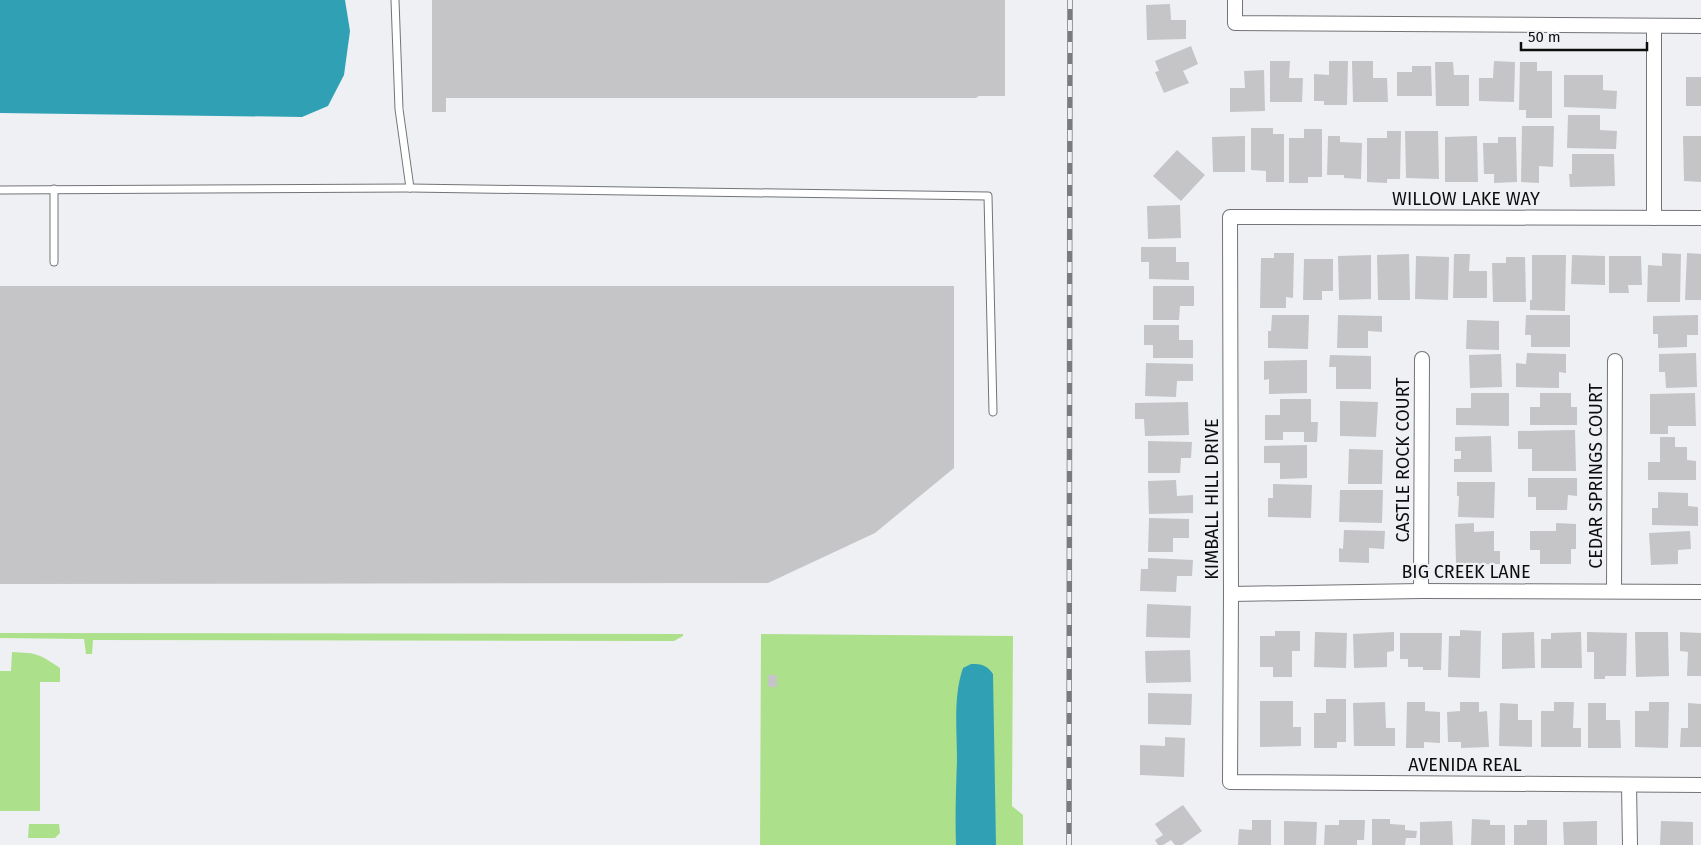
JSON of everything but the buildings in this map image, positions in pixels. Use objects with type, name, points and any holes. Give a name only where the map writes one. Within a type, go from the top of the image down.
[{"type":"street","points":[[1235,0],[1235,23],[1701,26]]},
{"type":"street","points":[[1654,26],[1654,218]]},
{"type":"street","name":"WILLOW LAKE WAY","points":[[1230,217],[1701,218]]},
{"type":"street","name":"KIMBALL HILL DRIVE","points":[[1230,217],[1230,782]]},
{"type":"street","name":"CASTLE ROCK COURT","points":[[1421,591],[1422,359]]},
{"type":"street","name":"CEDAR SPRINGS COURT","points":[[1614,590],[1615,361]]},
{"type":"street","name":"BIG CREEK LANE","points":[[1231,594],[1614,590],[1701,592]]},
{"type":"street","name":"AVENIDA REAL","points":[[1230,782],[1701,785]]},
{"type":"street","points":[[1629,785],[1630,845]]},
{"type":"lane","points":[[395,0],[399,109],[410,188]]},
{"type":"lane","points":[[0,190],[410,188],[988,196],[993,412]]},
{"type":"lane","points":[[54,189],[54,262]]},
{"type":"green space","points":[[0,633],[683,634],[683,636],[674,641],[93,640],[92,654],[86,654],[84,639],[0,638]]},
{"type":"green space","points":[[761,634],[1013,636],[1012,806],[1023,815],[1023,845],[760,845]]},
{"type":"green space","points":[[12,652],[38,655],[60,668],[60,682],[40,682],[40,811],[0,811],[0,671],[11,671]]},
{"type":"green space","points":[[29,824],[59,824],[60,833],[55,838],[28,838]]},
{"type":"water","points":[[0,0],[345,0],[350,31],[344,75],[328,106],[302,117],[0,113]]},
{"type":"water","points":[[971,664],[984,666],[993,674],[996,845],[956,845],[957,702],[963,668]]},
{"type":"railway","points":[[1069,845],[1070,0]]}]
